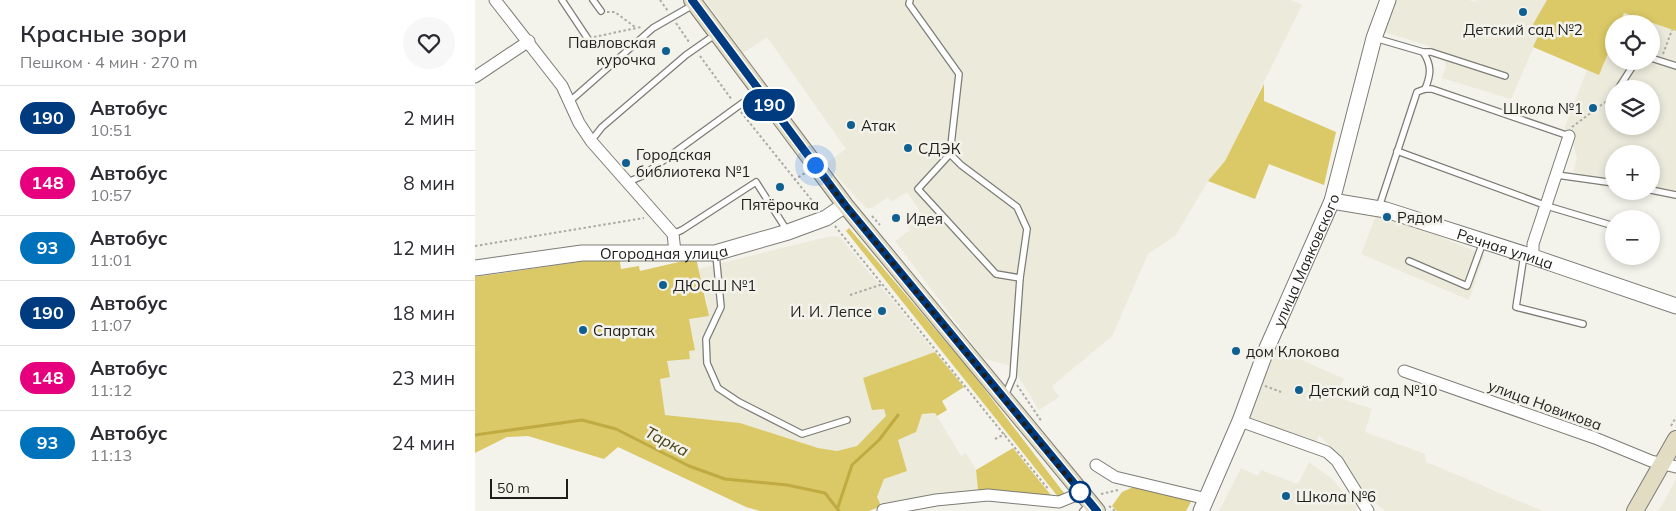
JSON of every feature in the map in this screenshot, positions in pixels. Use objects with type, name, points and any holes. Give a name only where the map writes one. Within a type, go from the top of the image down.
[{"type":"main road","points":[[693,2],[845,205],[1004,398],[1088,505]]},
{"type":"main road","points":[[1635,511],[1669,466],[1676,439]]},
{"type":"street","points":[[495,0],[529,41],[562,86],[579,123],[591,141],[673,234],[675,252]]},
{"type":"street","name":"улица Маяковского","points":[[1204,505],[1240,421],[1267,348],[1332,201],[1374,38],[1388,0]]},
{"type":"street","points":[[475,77],[529,41]]},
{"type":"street","points":[[1528,256],[1547,206],[1569,136]]},
{"type":"street","name":"Речная улица","points":[[1332,201],[1378,209],[1528,256],[1676,306]]},
{"type":"street","name":"Огородная улица","points":[[475,268],[582,253],[715,253],[788,232],[826,218],[845,205]]},
{"type":"street","name":"улица Новикова","points":[[1404,371],[1669,466]]},
{"type":"street","points":[[1240,421],[1327,452],[1337,461],[1368,511]]},
{"type":"street","points":[[1095,465],[1115,476],[1204,505]]},
{"type":"street","points":[[883,510],[936,500],[988,495],[1088,505]]},
{"type":"lane","points":[[562,0],[589,39]]},
{"type":"lane","points":[[593,0],[601,11]]},
{"type":"lane","points":[[910,0],[909,4],[959,74],[951,154],[918,189],[996,274],[1020,278]]},
{"type":"lane","points":[[569,102],[653,28],[693,2]]},
{"type":"lane","points":[[591,141],[602,127],[695,49],[716,34]]},
{"type":"lane","points":[[1374,38],[1423,52],[1431,52],[1505,76]]},
{"type":"lane","points":[[1423,52],[1431,67],[1425,89]]},
{"type":"lane","points":[[1660,61],[1676,66]]},
{"type":"lane","points":[[1378,209],[1417,92],[1432,89],[1569,136]]},
{"type":"lane","points":[[628,182],[642,176],[759,91]]},
{"type":"lane","points":[[1397,151],[1547,206],[1605,223]]},
{"type":"lane","points":[[951,154],[961,165],[1017,207],[1027,229],[1020,278],[1013,377],[1004,398]]},
{"type":"lane","points":[[1557,175],[1605,182]]},
{"type":"lane","points":[[673,234],[683,230],[756,182],[788,232]]},
{"type":"lane","points":[[1660,192],[1676,195]]},
{"type":"lane","points":[[1409,262],[1467,286],[1483,242]]},
{"type":"lane","points":[[715,253],[721,307],[706,339],[707,363],[718,388],[739,402],[802,434],[847,420]]},
{"type":"lane","points":[[1528,256],[1516,307],[1583,324]]},
{"type":"path","points":[[660,0],[737,107],[1059,502]]},
{"type":"path","points":[[601,11],[615,12],[635,27]]},
{"type":"path","points":[[589,39],[635,27],[653,28]]},
{"type":"path","points":[[1660,61],[1673,30]]},
{"type":"path","points":[[1569,136],[1574,125],[1588,117],[1605,103]]},
{"type":"path","points":[[475,246],[625,222],[656,215]]},
{"type":"path","points":[[850,295],[883,284]]},
{"type":"path","points":[[995,439],[1005,434]]},
{"type":"shaded area","points":[[705,0],[1291,0],[1302,5],[1225,161],[1208,181],[1176,235],[1148,254],[1112,336],[1052,386],[1059,397],[1039,410],[1015,371],[1018,368],[983,358],[895,241],[910,230],[906,223],[921,213],[907,192],[891,202],[888,197],[872,208],[866,208],[826,164],[846,149],[767,37],[743,53]]},
{"type":"shaded area","points":[[1395,0],[1469,0],[1475,2],[1476,0],[1547,0],[1532,26],[1541,30],[1511,99],[1442,78],[1446,67],[1445,61],[1433,57],[1429,46],[1384,32]]},
{"type":"shaded area","points":[[1547,0],[1676,0],[1676,31],[1660,25],[1660,15],[1630,15],[1624,13],[1623,15],[1605,15],[1605,61],[1599,75],[1533,47],[1541,30],[1532,26]]},
{"type":"shaded area","name":"Школа №1","points":[[1660,25],[1676,31],[1676,197],[1660,195],[1660,145],[1605,145],[1605,187],[1600,186],[1602,178],[1573,172],[1577,158],[1572,140],[1574,134],[1564,129],[1587,70],[1599,75],[1605,61],[1605,70],[1660,70]]},
{"type":"shaded area","points":[[1264,84],[1264,101],[1336,132],[1324,185],[1269,164],[1255,199],[1208,181],[1225,161]]},
{"type":"shaded area","points":[[1378,211],[1484,255],[1469,300],[1361,254]]},
{"type":"shaded area","points":[[849,228],[969,369],[1064,493],[1059,498],[846,231]]},
{"type":"shaded area","points":[[831,236],[840,237],[935,352],[863,378],[867,392],[884,409],[886,416],[876,427],[857,446],[837,451],[818,448],[740,423],[664,415],[660,378],[667,361],[690,359],[689,351],[694,341],[689,318],[708,305],[698,269]]},
{"type":"shaded area","points":[[619,256],[621,269],[639,266],[640,271],[696,258],[709,316],[689,319],[695,350],[689,351],[690,359],[667,361],[670,377],[660,379],[665,415],[740,423],[818,448],[837,451],[857,446],[886,416],[884,409],[872,410],[863,378],[935,352],[964,387],[942,401],[947,410],[937,416],[935,413],[922,414],[916,432],[898,440],[907,471],[884,479],[877,497],[881,506],[869,511],[760,511],[746,507],[618,447],[604,459],[528,436],[507,437],[475,453],[475,277]]},
{"type":"shaded area","points":[[1275,348],[1344,379],[1336,397],[1372,409],[1365,432],[1425,454],[1426,462],[1543,511],[1385,511],[1363,493],[1342,459],[1319,435],[1316,442],[1248,418]]},
{"type":"shaded area","points":[[935,413],[961,456],[966,453],[976,470],[978,490],[881,506],[877,497],[898,440],[916,432],[922,414]]},
{"type":"shaded area","points":[[1013,448],[1054,499],[1018,492],[978,490],[976,470]]},
{"type":"shaded area","name":"Школа №6","points":[[1309,462],[1331,478],[1357,507],[1355,511],[1219,511],[1241,468],[1258,476],[1261,470],[1298,484]]},
{"type":"shaded area","points":[[1676,479],[1676,511],[1658,511],[1661,507]]},
{"type":"shaded area","points":[[1138,485],[1193,498],[1186,511],[1117,511],[1112,506],[1122,492]]},
{"type":"waterway","points":[[838,507],[852,465],[879,440],[898,415]]},
{"type":"waterway","name":"Тарка","points":[[475,435],[582,420],[616,429],[689,466],[725,479],[787,485],[825,493],[839,511]]},
{"type":"bus line","name":"190","points":[[692,0],[845,205],[1097,511]]},
{"type":"place","name":"Детский сад №2","points":[[1523,12]]},
{"type":"place","name":"Павловская курочка","points":[[666,51]]},
{"type":"place","name":"Школа №1","points":[[1593,108]]},
{"type":"place","name":"Атак","points":[[851,125]]},
{"type":"place","name":"СДЭК","points":[[908,148]]},
{"type":"place","name":"Городская библиотека №1","points":[[626,163]]},
{"type":"place","name":"Пятёрочка","points":[[780,187]]},
{"type":"place","name":"Рядом","points":[[1387,217]]},
{"type":"place","name":"Идея","points":[[896,218]]},
{"type":"place","name":"ДЮСШ №1","points":[[663,285]]},
{"type":"place","name":"И. И. Лепсе","points":[[882,311]]},
{"type":"place","name":"Спартак","points":[[583,330]]},
{"type":"place","name":"дом Клокова","points":[[1236,351]]},
{"type":"place","name":"Детский сад №10","points":[[1299,390]]},
{"type":"place","name":"Школа №6","points":[[1286,496]]},
{"type":"route","points":[[815,165],[845,205],[1080,492]]}]
